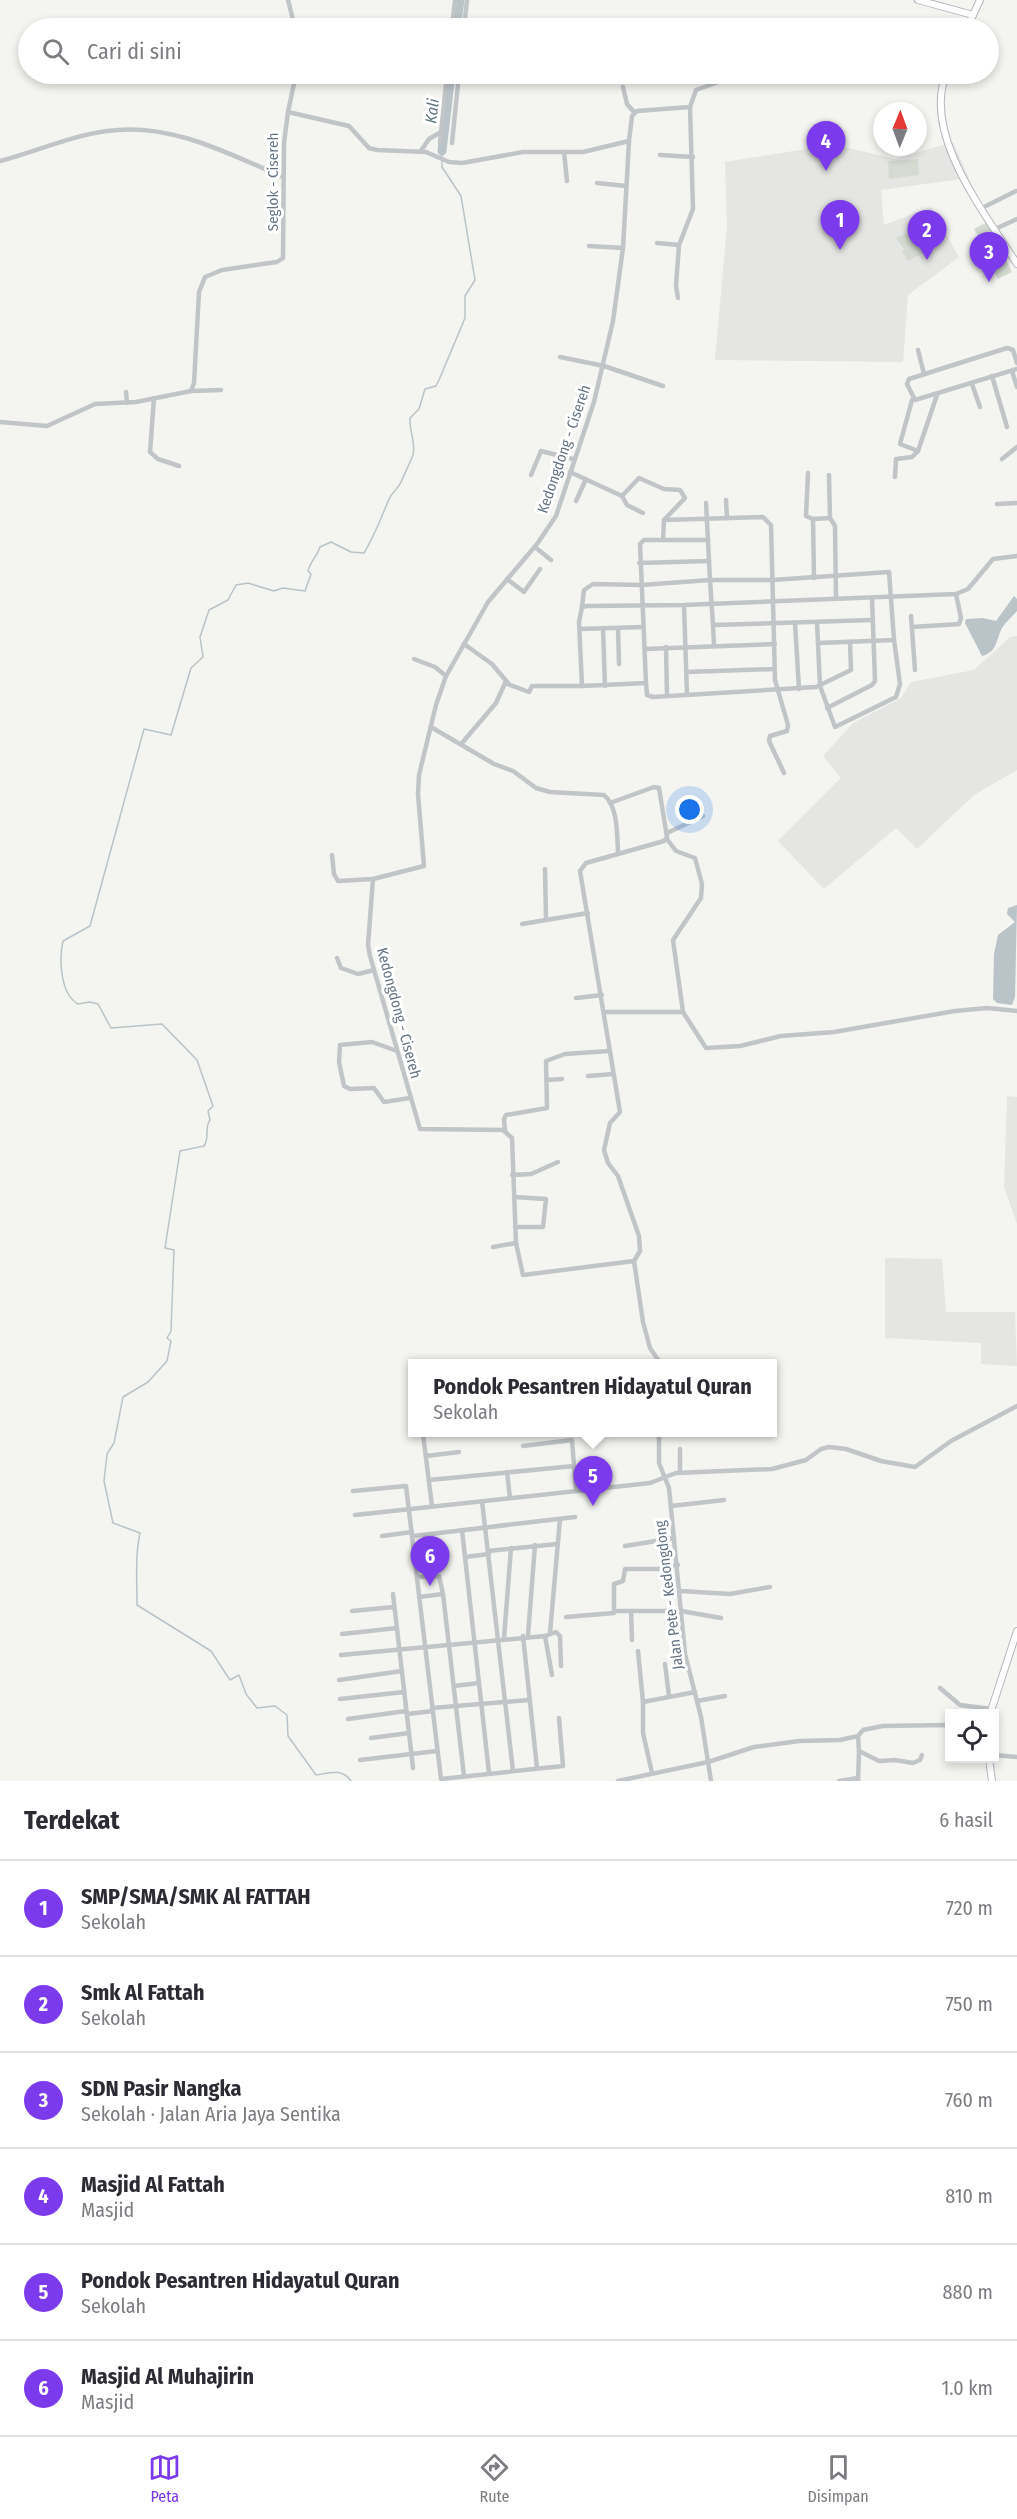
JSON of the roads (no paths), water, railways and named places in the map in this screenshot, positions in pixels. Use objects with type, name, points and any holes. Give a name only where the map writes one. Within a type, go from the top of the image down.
[{"type":"street","points":[[288,0],[292,18]]},
{"type":"street","points":[[453,18],[455,0]]},
{"type":"street","points":[[465,18],[467,0]]},
{"type":"street","points":[[918,0],[973,15]]},
{"type":"street","points":[[972,18],[981,0]]},
{"type":"street","points":[[288,112],[294,84]]},
{"type":"street","points":[[440,143],[446,84]]},
{"type":"street","points":[[452,143],[458,84]]},
{"type":"street","points":[[678,298],[676,284],[679,245],[693,209],[690,107],[696,90],[713,84]]},
{"type":"street","points":[[945,84],[942,103],[950,147],[965,181],[1017,264]]},
{"type":"street","points":[[623,87],[627,104],[634,112]]},
{"type":"street","points":[[634,112],[690,107]]},
{"type":"street","points":[[444,108],[454,109]]},
{"type":"street","name":"Seglok - Cisereh","points":[[190,391],[194,383],[200,284],[213,272],[277,262],[284,258],[283,177],[288,112],[349,126],[369,148],[420,152],[449,162],[462,163],[523,152],[583,152],[629,141]]},
{"type":"street","points":[[629,141],[634,112]]},
{"type":"street","points":[[1,159],[98,132],[147,129],[184,137],[283,177]]},
{"type":"street","points":[[420,152],[429,140],[441,132]]},
{"type":"street","name":"Kedongdong - Cisereh","points":[[505,1131],[420,1129],[368,945],[373,879],[424,866],[418,784],[422,758],[446,676],[488,602],[535,547],[556,516],[604,366],[614,321],[623,248],[629,141]]},
{"type":"street","points":[[564,152],[567,181]]},
{"type":"street","points":[[660,155],[693,157]]},
{"type":"street","points":[[597,183],[626,186]]},
{"type":"street","points":[[982,208],[1016,191]]},
{"type":"street","points":[[995,229],[1017,219]]},
{"type":"street","points":[[657,243],[679,245]]},
{"type":"street","points":[[590,246],[623,248]]},
{"type":"street","points":[[918,451],[900,444],[912,400],[908,381],[1007,348],[1013,350],[1017,363]]},
{"type":"street","points":[[918,350],[924,374]]},
{"type":"street","points":[[560,357],[604,366],[663,386]]},
{"type":"street","points":[[912,400],[937,395],[1014,370],[1017,387]]},
{"type":"street","points":[[992,376],[1007,427]]},
{"type":"street","points":[[972,384],[980,407]]},
{"type":"street","points":[[0,422],[47,426],[87,406],[128,403],[190,391],[221,390]]},
{"type":"street","points":[[126,392],[128,403]]},
{"type":"street","points":[[895,477],[896,459],[912,457],[918,451],[937,395]]},
{"type":"street","points":[[154,398],[150,452],[158,459],[179,466]]},
{"type":"street","points":[[1002,459],[1017,447]]},
{"type":"street","points":[[531,475],[541,451],[573,459]]},
{"type":"street","points":[[570,472],[622,496],[627,506],[643,513]]},
{"type":"street","points":[[808,473],[806,516],[813,519],[830,518]]},
{"type":"street","points":[[829,475],[830,518],[835,526],[837,598]]},
{"type":"street","points":[[622,496],[639,478],[667,490],[680,490],[685,498],[664,520],[663,540]]},
{"type":"street","points":[[576,501],[586,479]]},
{"type":"street","points":[[726,500],[727,518]]},
{"type":"street","points":[[706,503],[714,645]]},
{"type":"street","points":[[997,504],[1017,503]]},
{"type":"street","points":[[664,520],[763,517],[771,525],[774,669],[776,690],[788,728],[771,736],[769,741],[784,773]]},
{"type":"street","points":[[813,519],[814,578]]},
{"type":"street","points":[[708,540],[644,540],[640,544],[639,563],[648,696],[820,686],[851,670],[850,642]]},
{"type":"street","points":[[535,547],[551,560]]},
{"type":"street","points":[[582,607],[956,594],[968,589],[993,559],[1017,556]]},
{"type":"street","points":[[639,563],[710,561]]},
{"type":"street","points":[[507,579],[524,592],[540,569]]},
{"type":"street","points":[[582,686],[580,629],[584,590],[589,585],[771,580],[889,572],[900,684],[896,697],[836,727],[833,725],[820,686],[817,622]]},
{"type":"street","points":[[912,627],[959,624],[961,618],[956,594]]},
{"type":"street","points":[[827,708],[874,684],[872,598]]},
{"type":"street","points":[[684,605],[687,695]]},
{"type":"street","points":[[910,616],[915,670]]},
{"type":"street","points":[[713,625],[872,620]]},
{"type":"street","points":[[795,623],[799,689]]},
{"type":"street","points":[[580,629],[643,627]]},
{"type":"street","points":[[603,628],[605,686]]},
{"type":"street","points":[[618,629],[619,664]]},
{"type":"street","points":[[818,643],[894,640]]},
{"type":"street","points":[[464,644],[492,664],[508,683],[529,692],[532,686],[605,686],[646,683]]},
{"type":"street","points":[[645,649],[775,644]]},
{"type":"street","points":[[666,647],[667,696]]},
{"type":"street","points":[[414,659],[435,667],[446,676]]},
{"type":"street","points":[[687,672],[774,669]]},
{"type":"street","points":[[462,743],[496,703],[508,683]]},
{"type":"street","points":[[431,727],[462,743],[494,764],[513,771],[536,788],[550,792],[604,795],[610,803],[616,822],[618,852]]},
{"type":"street","points":[[610,803],[656,786],[662,796],[667,836],[676,851],[694,858],[702,884],[701,898],[673,937],[683,1012],[706,1048],[714,1049],[764,1042],[781,1036],[834,1032],[955,1011],[987,1008],[1017,1011]]},
{"type":"street","points":[[658,1359],[650,1348],[643,1322],[634,1261],[640,1251],[639,1236],[618,1176],[608,1163],[604,1150],[610,1123],[620,1112],[582,867],[667,836],[703,816]]},
{"type":"street","points":[[332,855],[334,874],[338,881],[373,879]]},
{"type":"street","points":[[545,869],[546,920]]},
{"type":"street","points":[[522,924],[588,913]]},
{"type":"street","points":[[337,958],[341,968],[352,973],[374,970]]},
{"type":"street","points":[[576,998],[602,995]]},
{"type":"street","points":[[605,1012],[683,1012]]},
{"type":"street","points":[[397,1051],[372,1042],[340,1045],[339,1062],[344,1086],[350,1089],[374,1088],[384,1102],[410,1098]]},
{"type":"street","points":[[609,1051],[558,1055],[546,1061],[547,1108],[506,1115],[504,1119],[505,1131],[512,1138],[516,1243],[522,1273],[525,1276],[634,1261]]},
{"type":"street","points":[[588,1076],[613,1074]]},
{"type":"street","points":[[548,1080],[562,1079]]},
{"type":"street","points":[[512,1175],[531,1174],[558,1162]]},
{"type":"street","points":[[514,1197],[546,1199],[543,1227],[515,1227]]},
{"type":"street","points":[[493,1247],[516,1243]]},
{"type":"street","points":[[355,1515],[576,1489],[650,1483],[680,1472],[772,1469],[806,1460],[821,1449],[829,1447],[915,1467],[951,1441],[1017,1406]]},
{"type":"street","points":[[423,1437],[432,1506]]},
{"type":"street","points":[[659,1437],[658,1463],[667,1477]]},
{"type":"street","points":[[523,1446],[572,1440],[576,1489]]},
{"type":"street","points":[[680,1449],[680,1472]]},
{"type":"street","points":[[426,1456],[459,1452]]},
{"type":"street","points":[[429,1480],[574,1466]]},
{"type":"street","points":[[507,1472],[510,1498]]},
{"type":"street","name":"Jalan Pete - Kedongdong","points":[[667,1477],[681,1591],[685,1654],[697,1701],[711,1781]]},
{"type":"street","points":[[353,1491],[406,1486],[441,1779],[564,1765],[559,1718]]},
{"type":"street","points":[[671,1506],[724,1500]]},
{"type":"street","points":[[482,1501],[501,1638],[513,1771]]},
{"type":"street","points":[[382,1536],[462,1530],[575,1517]]},
{"type":"street","points":[[552,1675],[548,1634],[560,1519]]},
{"type":"street","points":[[462,1530],[489,1773]]},
{"type":"street","points":[[625,1546],[674,1538]]},
{"type":"street","points":[[465,1557],[511,1548],[557,1544]]},
{"type":"street","points":[[534,1545],[526,1635],[529,1700],[537,1768]]},
{"type":"street","points":[[501,1638],[511,1548]]},
{"type":"street","points":[[615,1611],[614,1584],[623,1581],[624,1569],[658,1569],[678,1565]]},
{"type":"street","points":[[417,1577],[439,1576],[450,1644],[464,1776]]},
{"type":"street","points":[[681,1591],[730,1594],[770,1587]]},
{"type":"street","points":[[393,1594],[412,1768]]},
{"type":"street","points":[[419,1597],[443,1594]]},
{"type":"street","points":[[352,1611],[394,1607]]},
{"type":"street","points":[[566,1617],[615,1611],[681,1611],[721,1618]]},
{"type":"street","points":[[631,1611],[632,1640]]},
{"type":"street","points":[[342,1634],[397,1628]]},
{"type":"street","points":[[992,1709],[1017,1631]]},
{"type":"street","points":[[341,1655],[556,1632],[560,1636],[561,1666]]},
{"type":"street","points":[[638,1652],[643,1702],[643,1733],[652,1773]]},
{"type":"street","points":[[665,1664],[669,1696]]},
{"type":"street","points":[[339,1680],[402,1671]]},
{"type":"street","points":[[454,1686],[479,1683]]},
{"type":"street","points":[[940,1688],[960,1705],[981,1709]]},
{"type":"street","points":[[340,1699],[404,1692]]},
{"type":"street","points":[[643,1702],[695,1692]]},
{"type":"street","points":[[697,1701],[725,1696]]},
{"type":"street","points":[[348,1719],[529,1700]]},
{"type":"street","points":[[618,1781],[708,1762],[764,1746],[840,1740],[858,1736],[863,1730],[888,1726],[945,1725]]},
{"type":"street","points":[[371,1738],[409,1733]]},
{"type":"street","points":[[839,1781],[858,1780],[858,1736]]},
{"type":"street","points":[[360,1760],[437,1750]]},
{"type":"street","points":[[859,1751],[876,1761],[886,1762],[895,1760],[913,1763],[920,1760],[922,1755]]},
{"type":"street","points":[[999,1755],[1017,1757]]},
{"type":"street","points":[[990,1763],[992,1781]]},
{"type":"waterway","name":"Kali","points":[[457,18],[460,0]]},
{"type":"waterway","name":"Kali","points":[[442,151],[450,84]]},
{"type":"waterway","points":[[351,1781],[340,1773],[316,1775],[288,1736],[287,1715],[275,1706],[257,1708],[246,1694],[239,1675],[230,1680],[211,1651],[137,1605],[137,1559],[140,1533],[113,1523],[104,1481],[107,1454],[114,1443],[123,1397],[148,1382],[167,1361],[171,1341],[167,1338],[171,1331],[174,1250],[165,1248],[180,1151],[204,1146],[210,1120],[208,1111],[213,1106],[197,1060],[162,1024],[111,1028],[98,1004],[90,1002],[78,1004],[72,999],[64,984],[61,957],[63,941],[90,926],[144,729],[171,735],[191,668],[203,657],[200,637],[209,610],[228,600],[236,585],[248,583],[274,591],[283,588],[305,591],[311,574],[308,571],[320,547],[331,542],[351,552],[364,553],[389,499],[401,482],[414,450],[410,418],[419,409],[425,389],[436,386],[439,380],[465,318],[465,296],[475,280],[461,196],[442,167],[442,151]]},
{"type":"place","name":"Masjid Al Fattah","points":[[826,171]]},
{"type":"place","name":"SMP/SMA/SMK Al FATTAH","points":[[840,250]]},
{"type":"place","name":"Smk Al Fattah","points":[[927,260]]},
{"type":"place","name":"SDN Pasir Nangka","points":[[989,282]]},
{"type":"place","name":"Pondok Pesantren Hidayatul Quran","points":[[593,1506]]},
{"type":"place","name":"Masjid Al Muhajirin","points":[[430,1586]]}]
